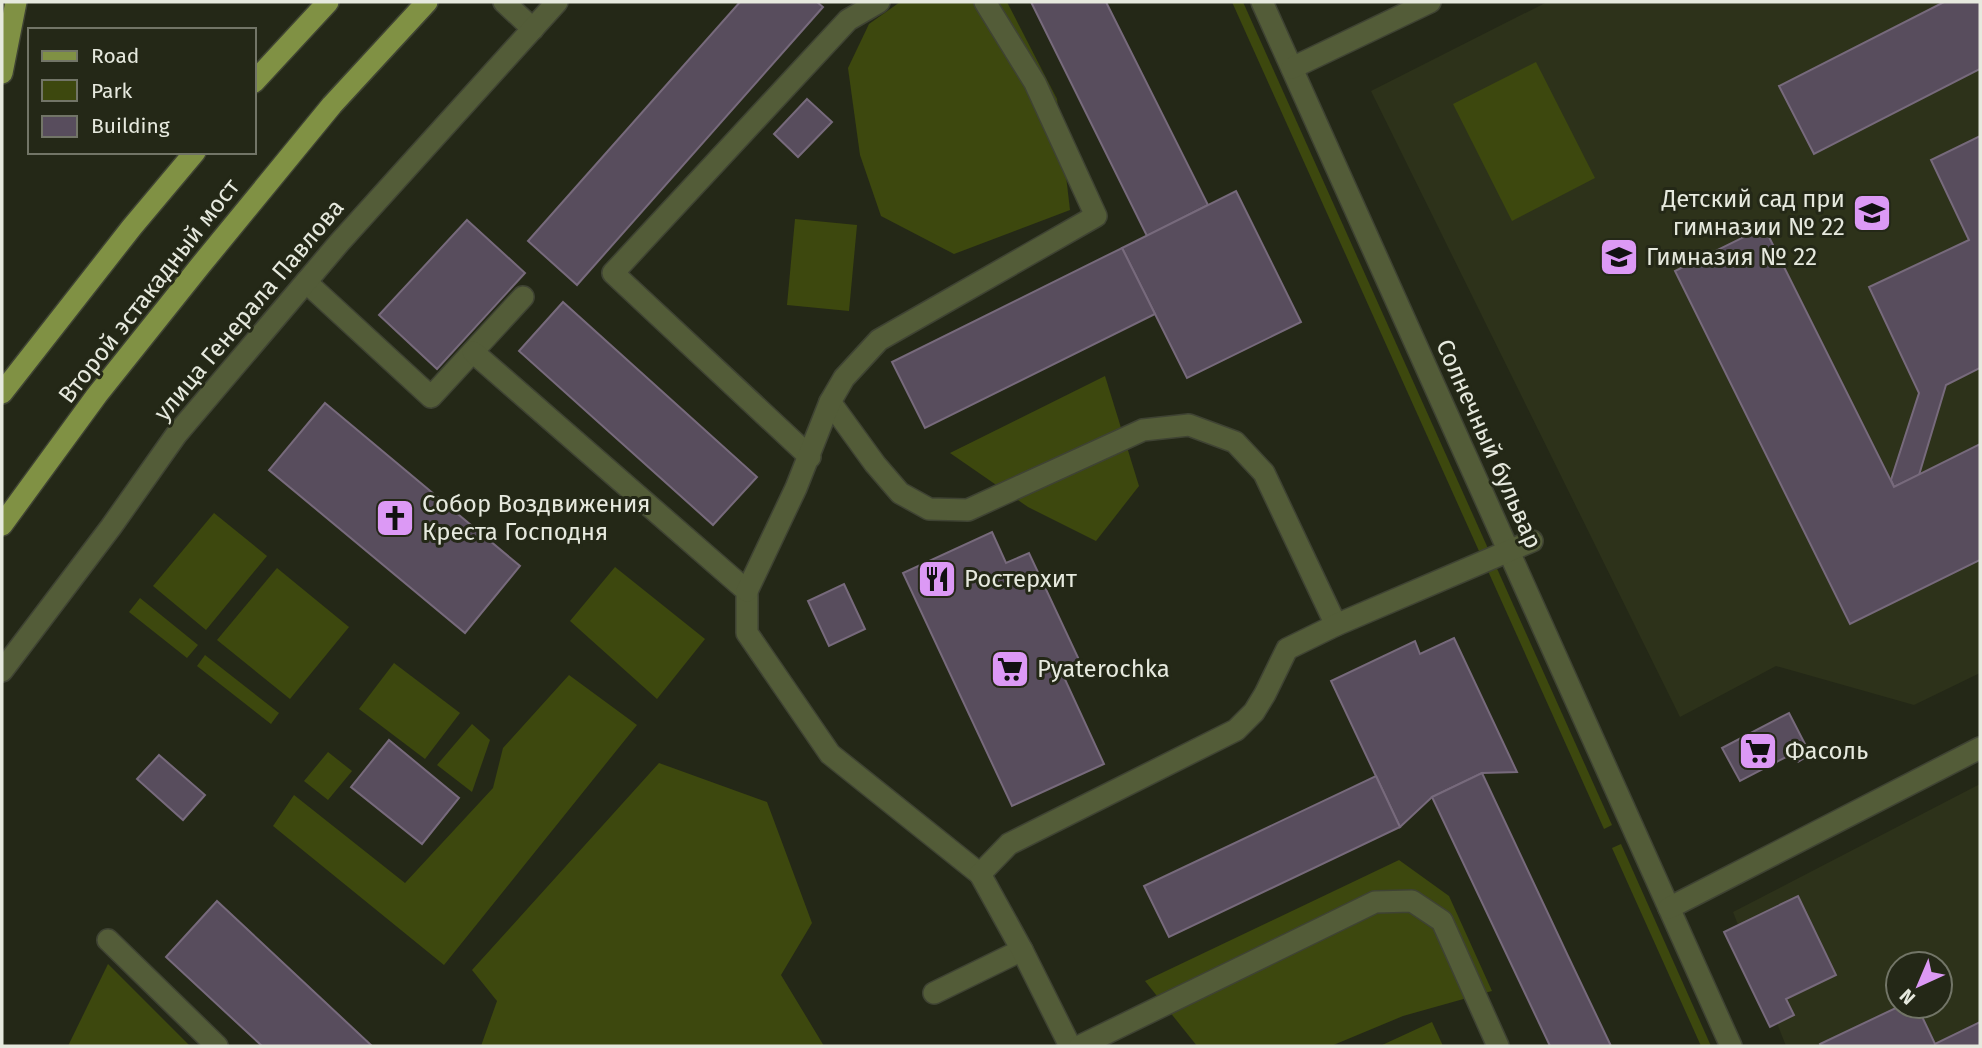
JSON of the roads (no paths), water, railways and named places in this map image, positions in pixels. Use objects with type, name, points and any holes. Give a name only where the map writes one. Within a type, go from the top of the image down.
[{"type":"main road","points":[[2,73],[16,2]]},
{"type":"main road","points":[[256,80],[328,2]]},
{"type":"main road","name":"Второй эстакадный мост","points":[[2,525],[97,395],[253,201],[332,105],[427,2]]},
{"type":"main road","name":"Второй эстакадный мост","points":[[2,393],[132,227],[193,154]]},
{"type":"street","points":[[504,2],[533,29]]},
{"type":"street","name":"улица Генерала Павлова","points":[[2,671],[111,527],[176,435],[306,282],[557,2]]},
{"type":"street","points":[[810,457],[613,272],[848,20],[879,2]]},
{"type":"street","points":[[985,2],[1035,83],[1096,216],[879,340],[844,378],[830,402],[810,457],[747,591],[747,633],[830,754],[980,874],[1070,1046]]},
{"type":"street","name":"Солнечный бульвар","points":[[1262,2],[1731,1046]]},
{"type":"street","points":[[1292,68],[1430,2]]},
{"type":"street","points":[[306,282],[431,397],[523,297]]},
{"type":"street","points":[[473,352],[747,591]]},
{"type":"street","points":[[830,402],[875,464],[900,493],[929,509],[968,510],[1143,430],[1189,425],[1236,442],[1264,473],[1336,625]]},
{"type":"street","points":[[980,874],[1009,844],[1236,730],[1254,712],[1287,649],[1336,625],[1532,541]]},
{"type":"street","points":[[1669,908],[1980,748]]},
{"type":"street","points":[[1080,1046],[1375,902],[1412,901],[1442,921],[1498,1046]]},
{"type":"street","points":[[108,940],[217,1046]]},
{"type":"street","points":[[934,993],[1022,950]]},
{"type":"place","name":"Детский сад при гимназии № 22","points":[[1872,213]]},
{"type":"place","name":"Гимназия № 22","points":[[1619,257]]},
{"type":"place","name":"Собор Воздвижения Креста Господня","points":[[395,518]]},
{"type":"place","name":"Ростерхит","points":[[937,579]]},
{"type":"place","name":"Pyaterochka","points":[[1010,669]]},
{"type":"place","name":"Фасоль","points":[[1758,751]]}]
